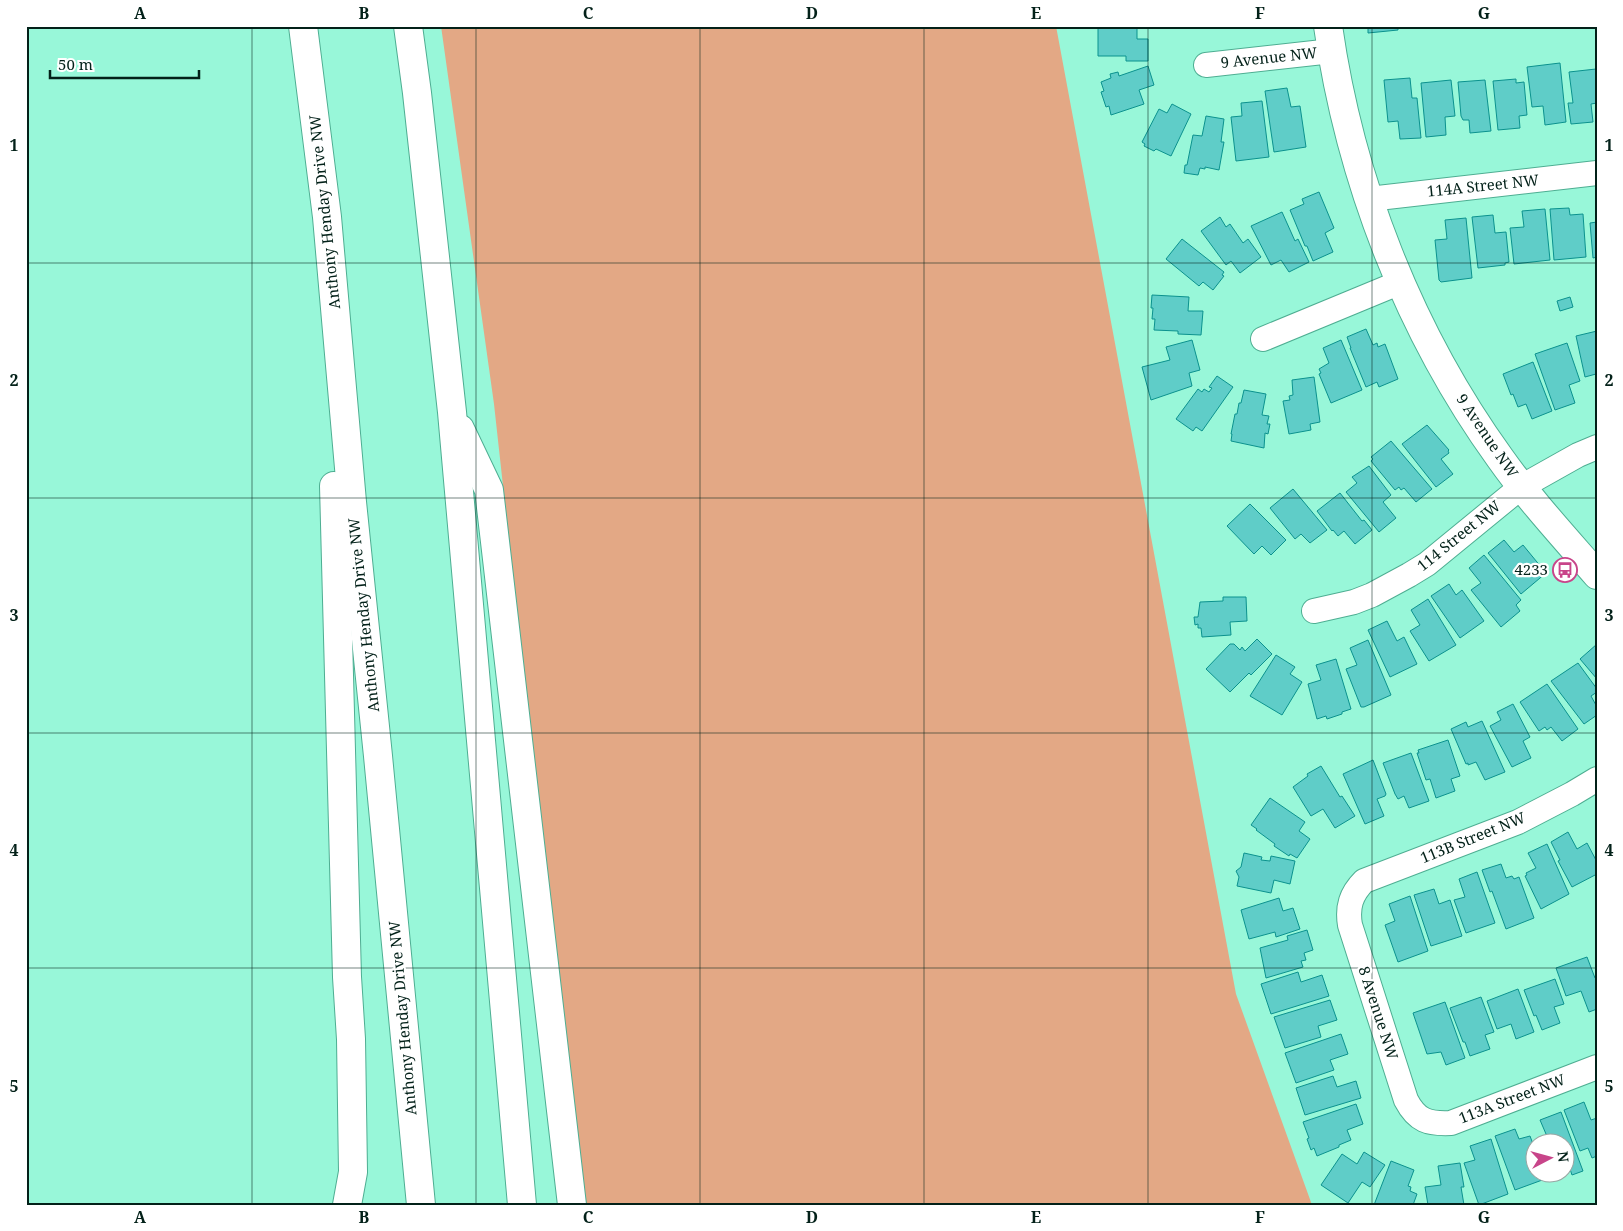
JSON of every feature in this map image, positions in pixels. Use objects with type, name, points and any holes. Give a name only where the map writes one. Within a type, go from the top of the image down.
[{"type":"main road","name":"Anthony Henday Drive NW","points":[[303,26],[327,217],[352,502],[421,1205]]},
{"type":"main road","points":[[408,26],[452,412],[522,1205]]},
{"type":"main road","name":"9 Avenue NW","points":[[1330,39],[1348,127],[1369,199],[1401,282],[1452,385],[1480,430],[1522,487],[1597,575]]},
{"type":"main road","points":[[327,217],[347,977],[352,1039],[353,1172],[347,1205]]},
{"type":"main road","points":[[452,412],[489,490],[572,1205]]},
{"type":"street","name":"9 Avenue NW","points":[[1206,65],[1330,39]]},
{"type":"street","name":"114A Street NW","points":[[1369,199],[1597,174]]},
{"type":"street","points":[[1263,339],[1401,282]]},
{"type":"street","name":"114 Street NW","points":[[1314,611],[1354,602],[1409,576],[1427,564],[1522,487],[1578,455],[1597,447]]},
{"type":"street","name":"113B Street NW","points":[[1352,897],[1364,881],[1493,833],[1572,794],[1597,779]]},
{"type":"street","name":"8 Avenue NW","points":[[1352,897],[1348,915],[1350,925],[1406,1100],[1417,1116],[1426,1122]]},
{"type":"street","name":"113A Street NW","points":[[1426,1122],[1451,1123],[1597,1067]]},
{"type":"shaded area","points":[[441,26],[1056,26],[1236,994],[1312,1205],[585,1205],[541,831],[494,404]]},
{"type":"building","points":[[1098,26],[1137,26],[1137,39],[1148,39],[1148,61],[1126,61],[1126,56],[1098,56]]},
{"type":"building","points":[[1368,26],[1398,26],[1398,30],[1368,33]]},
{"type":"building","points":[[1560,63],[1566,122],[1545,125],[1543,106],[1532,107],[1527,67]]},
{"type":"building","points":[[1148,66],[1154,85],[1139,90],[1144,104],[1111,115],[1109,106],[1106,107],[1101,92],[1104,91],[1101,82],[1111,78],[1110,74],[1118,72],[1119,76]]},
{"type":"building","points":[[1596,69],[1597,103],[1591,104],[1593,122],[1571,124],[1568,103],[1573,103],[1569,72]]},
{"type":"building","points":[[1410,78],[1412,98],[1417,98],[1421,138],[1400,139],[1398,121],[1388,122],[1384,80]]},
{"type":"building","points":[[1516,79],[1516,83],[1524,82],[1527,115],[1519,116],[1520,128],[1498,130],[1493,81]]},
{"type":"building","points":[[1451,80],[1455,116],[1445,117],[1446,135],[1426,137],[1421,83]]},
{"type":"building","points":[[1485,80],[1491,131],[1470,133],[1469,120],[1463,120],[1461,116],[1458,82]]},
{"type":"building","points":[[1287,88],[1291,107],[1300,106],[1306,147],[1274,152],[1265,91]]},
{"type":"building","points":[[1262,101],[1269,157],[1236,161],[1231,117],[1242,116],[1241,103]]},
{"type":"building","points":[[1172,104],[1191,114],[1171,156],[1156,149],[1154,151],[1144,146],[1145,144],[1142,142],[1159,109],[1167,113]]},
{"type":"building","points":[[1206,116],[1224,119],[1221,142],[1224,142],[1219,170],[1205,167],[1205,169],[1200,168],[1198,175],[1184,173],[1193,135],[1202,136]]},
{"type":"building","points":[[1319,192],[1334,228],[1325,233],[1333,252],[1313,261],[1290,210],[1304,204],[1302,199]]},
{"type":"building","points":[[1569,208],[1570,215],[1583,214],[1586,257],[1554,260],[1550,209]]},
{"type":"building","points":[[1545,209],[1550,260],[1514,264],[1510,228],[1524,227],[1522,211]]},
{"type":"building","points":[[1282,212],[1295,241],[1298,239],[1309,262],[1289,272],[1281,260],[1271,265],[1251,226]]},
{"type":"building","points":[[1493,215],[1495,233],[1506,232],[1509,262],[1505,263],[1505,265],[1478,268],[1472,217]]},
{"type":"building","points":[[1220,217],[1226,227],[1230,224],[1243,243],[1248,239],[1261,257],[1240,273],[1231,261],[1226,265],[1201,231]]},
{"type":"building","points":[[1466,218],[1472,278],[1441,282],[1439,280],[1435,240],[1447,239],[1445,220]]},
{"type":"building","points":[[1597,222],[1597,257],[1593,258],[1590,223]]},
{"type":"building","points":[[1182,239],[1224,272],[1222,275],[1224,276],[1213,290],[1203,282],[1199,286],[1166,259]]},
{"type":"building","points":[[1152,295],[1189,297],[1188,311],[1203,311],[1201,335],[1178,334],[1178,331],[1154,330],[1155,319],[1152,319],[1153,308],[1151,308]]},
{"type":"building","points":[[1570,297],[1573,307],[1560,311],[1557,301]]},
{"type":"building","points":[[1366,329],[1373,345],[1377,343],[1378,347],[1385,344],[1398,379],[1379,387],[1377,382],[1366,387],[1347,337]]},
{"type":"building","points":[[1597,331],[1597,377],[1596,374],[1585,377],[1576,336]]},
{"type":"building","points":[[1192,340],[1200,370],[1189,373],[1192,386],[1151,400],[1142,367],[1170,360],[1166,347]]},
{"type":"building","points":[[1341,340],[1362,390],[1331,403],[1319,374],[1321,373],[1319,369],[1329,363],[1323,348]]},
{"type":"building","points":[[1567,343],[1580,381],[1569,385],[1575,403],[1555,410],[1535,354]]},
{"type":"building","points":[[1533,362],[1552,411],[1532,419],[1526,404],[1518,407],[1503,374]]},
{"type":"building","points":[[1217,376],[1233,387],[1202,431],[1196,427],[1193,431],[1176,419],[1198,389],[1202,392],[1204,389],[1209,392],[1212,388],[1209,387]]},
{"type":"building","points":[[1314,377],[1320,422],[1310,424],[1311,430],[1289,434],[1283,401],[1290,400],[1289,396],[1293,395],[1292,380]]},
{"type":"building","points":[[1244,390],[1266,394],[1262,415],[1269,416],[1267,424],[1270,424],[1268,434],[1265,433],[1264,448],[1231,441],[1235,414],[1237,414]]},
{"type":"building","points":[[1427,425],[1449,450],[1449,453],[1441,459],[1453,474],[1436,487],[1402,444]]},
{"type":"building","points":[[1391,441],[1432,489],[1416,502],[1404,488],[1401,490],[1399,487],[1395,490],[1371,461],[1373,459],[1371,457]]},
{"type":"building","points":[[1369,466],[1391,495],[1383,502],[1396,518],[1379,532],[1346,492],[1357,483],[1352,477]]},
{"type":"building","points":[[1293,489],[1327,530],[1310,543],[1301,534],[1295,539],[1270,508]]},
{"type":"building","points":[[1340,493],[1362,521],[1364,520],[1372,530],[1355,544],[1344,531],[1338,536],[1332,531],[1317,511]]},
{"type":"building","points":[[1250,504],[1286,540],[1271,555],[1262,546],[1254,554],[1227,526]]},
{"type":"building","points":[[1504,540],[1514,552],[1523,545],[1546,573],[1521,594],[1488,553]]},
{"type":"building","points":[[1484,555],[1521,600],[1516,605],[1520,611],[1501,627],[1471,590],[1481,583],[1469,568]]},
{"type":"building","points":[[1449,584],[1456,595],[1462,590],[1484,621],[1460,638],[1431,596]]},
{"type":"building","points":[[1223,597],[1246,597],[1247,621],[1230,622],[1231,635],[1202,637],[1201,628],[1198,628],[1198,624],[1195,625],[1194,617],[1198,617],[1200,602],[1223,601]]},
{"type":"building","points":[[1428,599],[1456,645],[1429,661],[1410,631],[1420,625],[1411,610]]},
{"type":"building","points":[[1387,621],[1397,641],[1404,637],[1417,664],[1390,677],[1368,630]]},
{"type":"building","points":[[1257,639],[1272,654],[1230,692],[1206,669],[1230,644],[1234,644],[1240,650],[1242,647],[1245,651]]},
{"type":"building","points":[[1368,640],[1391,695],[1361,707],[1346,669],[1357,665],[1350,648]]},
{"type":"building","points":[[1597,644],[1597,679],[1580,659]]},
{"type":"building","points":[[1276,655],[1295,667],[1290,674],[1302,682],[1282,715],[1250,696]]},
{"type":"building","points":[[1336,659],[1351,709],[1327,719],[1326,716],[1317,719],[1308,684],[1321,680],[1316,665]]},
{"type":"building","points":[[1578,663],[1597,689],[1597,692],[1591,696],[1597,707],[1597,715],[1584,724],[1551,681]]},
{"type":"building","points":[[1547,684],[1578,729],[1562,741],[1551,727],[1547,730],[1545,727],[1539,731],[1520,702]]},
{"type":"building","points":[[1513,704],[1530,737],[1523,741],[1531,758],[1512,767],[1490,726],[1501,720],[1497,712]]},
{"type":"building","points":[[1482,721],[1505,772],[1485,780],[1476,762],[1466,764],[1451,729],[1466,722],[1468,727]]},
{"type":"building","points":[[1448,740],[1460,776],[1451,779],[1455,791],[1436,798],[1430,779],[1426,780],[1417,753],[1419,753],[1418,750]]},
{"type":"building","points":[[1411,753],[1429,801],[1409,808],[1404,796],[1398,799],[1395,794],[1383,763]]},
{"type":"building","points":[[1373,760],[1386,794],[1377,799],[1384,816],[1365,824],[1343,774]]},
{"type":"building","points":[[1321,766],[1340,797],[1342,796],[1355,816],[1335,828],[1323,809],[1311,816],[1293,787],[1308,776],[1307,774]]},
{"type":"building","points":[[1270,798],[1305,822],[1299,831],[1310,839],[1297,858],[1290,854],[1289,856],[1274,846],[1275,844],[1251,825]]},
{"type":"building","points":[[1568,832],[1577,849],[1587,843],[1597,862],[1597,874],[1572,887],[1558,861],[1560,860],[1551,842]]},
{"type":"building","points":[[1547,844],[1569,894],[1541,909],[1525,876],[1527,875],[1526,873],[1536,868],[1528,853]]},
{"type":"building","points":[[1244,853],[1262,857],[1261,860],[1270,861],[1271,856],[1295,861],[1290,884],[1274,880],[1271,893],[1237,886],[1239,877],[1236,871],[1241,867]]},
{"type":"building","points":[[1501,864],[1506,878],[1512,876],[1514,879],[1519,877],[1534,918],[1506,929],[1482,870]]},
{"type":"building","points":[[1477,872],[1495,923],[1466,933],[1454,900],[1465,897],[1459,879]]},
{"type":"building","points":[[1434,889],[1439,904],[1450,900],[1462,936],[1431,946],[1414,895]]},
{"type":"building","points":[[1410,896],[1428,951],[1398,962],[1385,925],[1395,921],[1389,904]]},
{"type":"building","points":[[1279,898],[1283,911],[1293,908],[1300,929],[1276,937],[1275,932],[1249,939],[1241,910]]},
{"type":"building","points":[[1307,930],[1313,950],[1304,953],[1306,960],[1301,961],[1303,967],[1266,978],[1260,948],[1288,940],[1287,936]]},
{"type":"building","points":[[1587,957],[1595,978],[1597,977],[1597,1009],[1589,1012],[1581,991],[1566,996],[1556,968]]},
{"type":"building","points":[[1298,972],[1301,982],[1322,975],[1329,996],[1271,1014],[1261,984]]},
{"type":"building","points":[[1555,979],[1564,1004],[1554,1007],[1560,1023],[1542,1030],[1536,1015],[1534,1016],[1524,990]]},
{"type":"building","points":[[1518,989],[1534,1032],[1516,1039],[1511,1024],[1497,1029],[1487,1001]]},
{"type":"building","points":[[1481,997],[1494,1032],[1485,1035],[1490,1049],[1470,1056],[1450,1008]]},
{"type":"building","points":[[1330,1000],[1337,1020],[1318,1026],[1321,1037],[1285,1048],[1274,1017]]},
{"type":"building","points":[[1445,1002],[1465,1058],[1446,1065],[1441,1052],[1427,1054],[1413,1013]]},
{"type":"building","points":[[1341,1034],[1348,1054],[1330,1060],[1334,1070],[1296,1083],[1285,1053]]},
{"type":"building","points":[[1333,1076],[1337,1087],[1356,1081],[1361,1098],[1305,1115],[1296,1088]]},
{"type":"building","points":[[1584,1102],[1591,1120],[1597,1118],[1597,1156],[1592,1158],[1588,1148],[1580,1151],[1576,1141],[1576,1134],[1573,1134],[1564,1110]]},
{"type":"building","points":[[1356,1104],[1363,1124],[1347,1130],[1351,1140],[1317,1156],[1314,1148],[1311,1150],[1303,1122]]},
{"type":"building","points":[[1561,1112],[1569,1134],[1546,1134],[1540,1120]]},
{"type":"building","points":[[1515,1129],[1519,1139],[1526,1137],[1526,1184],[1531,1184],[1515,1190],[1495,1136]]},
{"type":"building","points":[[1491,1139],[1508,1194],[1479,1205],[1464,1163],[1475,1160],[1470,1146]]},
{"type":"building","points":[[1364,1152],[1385,1165],[1370,1187],[1362,1182],[1348,1203],[1321,1185],[1342,1154],[1357,1164]]},
{"type":"building","points":[[1576,1152],[1583,1171],[1576,1174]]},
{"type":"building","points":[[1391,1161],[1414,1170],[1408,1186],[1411,1187],[1410,1191],[1417,1194],[1413,1205],[1374,1205]]},
{"type":"building","points":[[1460,1163],[1464,1187],[1461,1187],[1464,1205],[1428,1205],[1425,1187],[1441,1185],[1438,1166]]},
{"type":"place","name":"4233","points":[[1565,570]]}]
